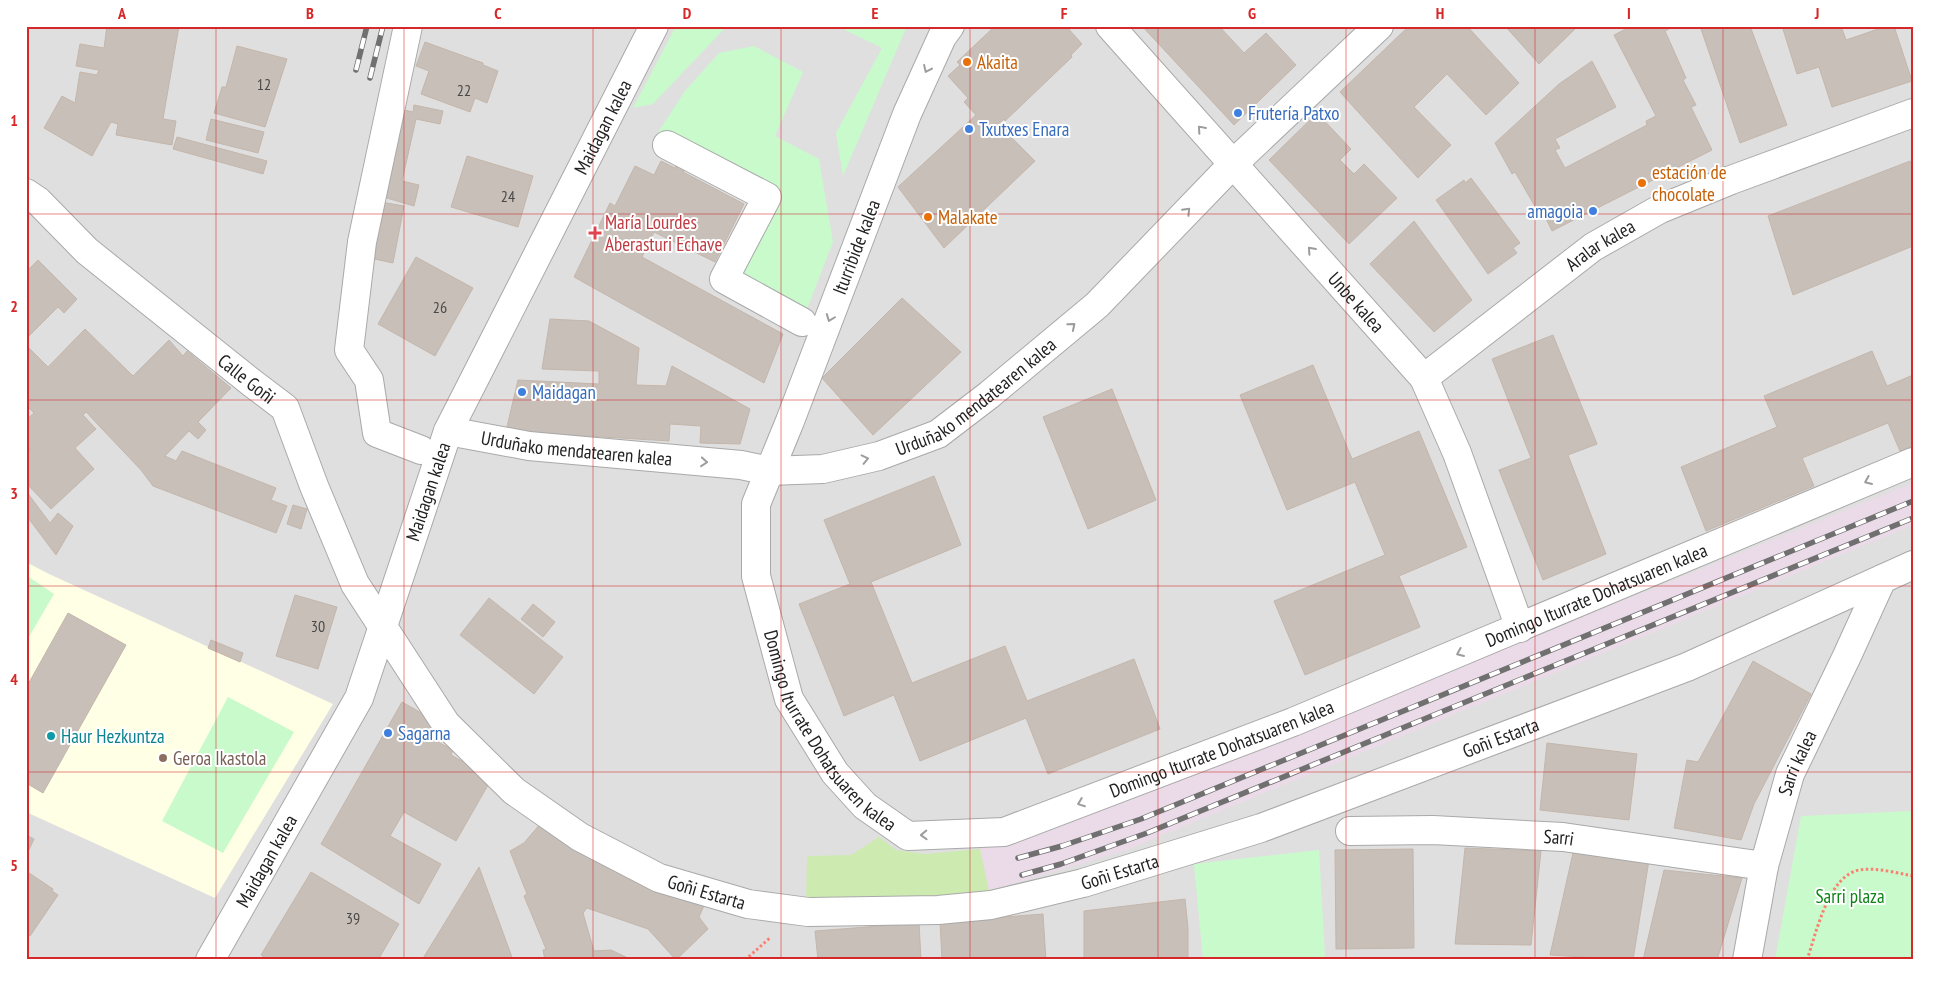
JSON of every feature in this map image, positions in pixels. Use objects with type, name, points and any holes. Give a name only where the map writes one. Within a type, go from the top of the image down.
[{"type":"street","points":[[408,26],[362,242],[349,350],[369,380],[377,433],[422,450]]},
{"type":"street","name":"Maidagan kalea","points":[[216,958],[358,698],[448,431],[654,26]]},
{"type":"street","name":"Iturribide kalea","points":[[769,471],[790,421],[907,114],[942,37],[950,26]]},
{"type":"street","name":"Unbe kalea","points":[[1110,26],[1424,378],[1457,453],[1520,628]]},
{"type":"street","name":"Urduñako mendatearen kalea","points":[[448,431],[529,446],[741,466],[769,471],[823,469],[879,456],[938,434],[989,395],[1097,305],[1233,164],[1379,26]]},
{"type":"street","name":"Aralar kalea","points":[[1424,378],[1593,247],[1660,209],[1730,180],[1913,113]]},
{"type":"street","points":[[667,145],[766,197],[724,279],[802,322]]},
{"type":"street","name":"Calle Goñi","points":[[26,193],[38,201],[87,251],[286,408],[314,486],[355,584],[382,626]]},
{"type":"street","name":"Domingo Iturrate Dohatsuaren kalea","points":[[769,471],[756,504],[756,576],[789,698],[836,773],[865,806],[908,836],[1004,832],[1293,722],[1913,462]]},
{"type":"street","name":"Goñi Estarta","points":[[382,626],[446,724],[514,791],[580,837],[659,878],[748,904],[808,912],[938,910],[991,905],[1083,883],[1261,828],[1687,667],[1913,565]]},
{"type":"street","name":"Sarri kalea","points":[[1747,960],[1764,866],[1790,774],[1882,579]]},
{"type":"street","name":"Sarri","points":[[1350,831],[1433,830],[1564,837],[1764,866]]},
{"type":"path","points":[[1807,960],[1828,902],[1842,879],[1858,870],[1872,869],[1913,876]]},
{"type":"shaded area","points":[[26,26],[1913,26],[1913,960],[26,960]]},
{"type":"shaded area","points":[[1913,483],[1913,525],[1126,850],[989,891],[980,849],[1076,820],[1228,761]]},
{"type":"shaded area","name":"Geroa Ikastola","points":[[26,562],[333,704],[215,898],[26,812]]},
{"type":"green space","points":[[676,26],[727,26],[653,104],[633,108]]},
{"type":"green space","points":[[837,26],[907,26],[843,176],[836,133],[882,48]]},
{"type":"green space","points":[[754,46],[803,72],[775,136],[819,159],[833,242],[802,322],[724,279],[766,197],[653,140],[685,91],[719,53]]},
{"type":"green space","points":[[26,575],[54,594],[26,642]]},
{"type":"green space","points":[[228,697],[294,732],[223,853],[162,821]]},
{"type":"green space","name":"Sarri plaza","points":[[1913,811],[1913,960],[1775,960],[1801,816]]},
{"type":"green space","points":[[879,837],[896,850],[925,854],[980,849],[989,891],[961,897],[806,901],[807,856],[851,855]]},
{"type":"green space","points":[[1319,850],[1325,957],[1292,960],[1203,960],[1194,864]]},
{"type":"building","points":[[107,26],[179,26],[163,119],[176,121],[172,145],[116,135],[118,124],[111,122],[92,156],[44,128],[62,96],[75,103],[80,72],[97,75],[99,70],[76,66],[80,44],[104,48]]},
{"type":"building","points":[[995,26],[1066,26],[1082,44],[1071,55],[1072,57],[1005,121],[1004,119],[995,127],[1002,134],[1005,131],[1035,161],[944,248],[898,187],[976,115],[964,102],[968,98],[948,76],[960,65],[957,62]]},
{"type":"building","points":[[1142,26],[1219,26],[1244,53],[1266,33],[1296,65],[1234,125]]},
{"type":"building","points":[[1409,26],[1467,26],[1519,83],[1486,115],[1447,74],[1414,107],[1451,145],[1418,178],[1340,92]]},
{"type":"building","points":[[1505,26],[1578,26],[1539,64]]},
{"type":"building","points":[[1627,26],[1668,26],[1669,29],[1665,31],[1686,78],[1683,80],[1696,105],[1691,107],[1712,150],[1552,231],[1540,206],[1536,208],[1515,172],[1512,174],[1495,143],[1559,84],[1592,61],[1616,107],[1555,139],[1560,148],[1555,150],[1565,168],[1647,125],[1646,121],[1656,116],[1614,35],[1628,28]]},
{"type":"building","points":[[1700,26],[1750,26],[1787,125],[1740,143]]},
{"type":"building","points":[[1782,26],[1841,26],[1846,40],[1887,26],[1894,26],[1912,81],[1832,107],[1819,67],[1797,74]]},
{"type":"building","points":[[425,42],[483,63],[483,65],[498,71],[487,103],[475,98],[470,112],[421,94],[429,71],[416,66]]},
{"type":"building","points":[[237,46],[287,59],[265,127],[214,113],[222,87],[226,87]]},
{"type":"building","points":[[414,105],[443,111],[440,124],[416,119],[402,181],[419,185],[414,206],[380,196],[400,109],[413,112]]},
{"type":"building","points":[[1317,113],[1351,149],[1340,160],[1354,174],[1364,164],[1397,198],[1349,244],[1269,160]]},
{"type":"building","points":[[211,119],[264,132],[258,153],[206,140]]},
{"type":"building","points":[[177,137],[267,161],[263,174],[173,149]]},
{"type":"building","points":[[467,156],[533,176],[518,227],[451,207]]},
{"type":"building","points":[[661,161],[675,168],[677,163],[686,168],[683,172],[744,204],[715,262],[654,232],[642,257],[783,334],[764,383],[574,277],[610,203],[615,206],[635,166],[654,175]]},
{"type":"building","points":[[1910,161],[1913,168],[1913,246],[1793,295],[1768,216]]},
{"type":"building","points":[[1471,178],[1520,243],[1513,248],[1517,253],[1488,274],[1436,200],[1464,180],[1465,183]]},
{"type":"building","points":[[381,202],[404,206],[393,263],[370,258]]},
{"type":"building","points":[[1414,221],[1472,300],[1434,332],[1370,264]]},
{"type":"building","points":[[416,257],[473,288],[435,356],[378,324]]},
{"type":"building","points":[[38,260],[77,299],[64,313],[58,307],[26,339],[26,272]]},
{"type":"building","points":[[902,298],[961,352],[873,435],[822,378]]},
{"type":"building","points":[[550,319],[589,321],[639,348],[636,385],[666,386],[672,366],[750,409],[740,444],[700,443],[701,426],[670,424],[669,441],[506,431],[518,380],[599,384],[599,371],[542,369]]},
{"type":"building","points":[[85,329],[133,376],[169,340],[183,356],[187,351],[231,388],[198,422],[206,430],[198,439],[189,431],[165,456],[176,461],[182,451],[276,488],[271,500],[287,506],[276,533],[153,486],[141,470],[86,412],[83,415],[96,429],[75,448],[94,469],[51,509],[26,483],[26,453],[30,449],[26,444],[26,420],[34,413],[26,405],[26,345],[48,367]]},
{"type":"building","points":[[1553,335],[1597,444],[1568,455],[1606,554],[1543,580],[1499,470],[1531,458],[1492,359]]},
{"type":"building","points":[[1872,351],[1887,386],[1913,375],[1913,446],[1900,451],[1888,423],[1802,458],[1814,486],[1706,531],[1681,467],[1777,427],[1764,396]]},
{"type":"building","points":[[1313,365],[1352,459],[1419,431],[1467,547],[1399,576],[1420,627],[1305,675],[1274,601],[1385,555],[1355,482],[1287,510],[1240,395]]},
{"type":"building","points":[[1112,389],[1156,500],[1088,529],[1043,417]]},
{"type":"building","points":[[934,476],[961,545],[871,582],[912,683],[1005,646],[1027,701],[1134,659],[1160,729],[1048,774],[1026,718],[920,761],[894,695],[844,716],[799,604],[850,584],[824,520]]},
{"type":"building","points":[[26,491],[50,523],[58,513],[73,526],[56,555],[26,515]]},
{"type":"building","points":[[293,505],[307,509],[301,529],[287,524]]},
{"type":"building","points":[[295,595],[337,607],[318,669],[276,656]]},
{"type":"building","points":[[489,598],[563,657],[534,694],[460,635]]},
{"type":"building","points":[[533,604],[555,622],[543,637],[521,619]]},
{"type":"building","name":"Haur Hezkuntza","points":[[68,613],[126,645],[43,793],[26,783],[26,688]]},
{"type":"building","points":[[211,640],[243,653],[240,662],[208,648]]},
{"type":"building","points":[[1753,661],[1811,694],[1754,804],[1741,840],[1674,828],[1687,760],[1698,762]]},
{"type":"building","points":[[402,702],[446,727],[438,742],[453,750],[451,755],[492,778],[456,841],[404,812],[390,836],[441,864],[419,904],[321,844]]},
{"type":"building","points":[[1547,743],[1637,754],[1629,820],[1540,810]]},
{"type":"building","points":[[541,823],[706,901],[699,917],[708,929],[676,960],[648,929],[587,908],[583,913],[594,951],[611,950],[632,960],[545,960],[543,950],[546,949],[524,896],[527,894],[510,851],[524,843]]},
{"type":"building","points":[[26,835],[34,839],[26,856]]},
{"type":"building","points":[[1465,848],[1541,851],[1531,945],[1455,944]]},
{"type":"building","points":[[1413,849],[1414,948],[1336,949],[1335,850]]},
{"type":"building","points":[[1573,853],[1649,860],[1633,960],[1550,955]]},
{"type":"building","points":[[479,867],[513,960],[422,960]]},
{"type":"building","points":[[1664,870],[1742,878],[1717,960],[1643,960]]},
{"type":"building","points":[[26,871],[53,889],[52,891],[58,895],[30,936],[26,933]]},
{"type":"building","points":[[311,872],[399,924],[378,960],[269,960],[261,955]]},
{"type":"building","points":[[1185,899],[1188,928],[1188,960],[1084,960],[1084,911]]},
{"type":"building","points":[[1043,914],[1046,960],[942,960],[940,922]]},
{"type":"building","points":[[919,923],[921,960],[818,960],[815,931]]},
{"type":"railway","points":[[356,70],[367,26]]},
{"type":"railway","points":[[370,78],[383,26]]},
{"type":"railway","points":[[1018,858],[1062,846],[1141,819],[1913,501]]},
{"type":"railway","points":[[1022,875],[1061,864],[1147,833],[1913,518]]},
{"type":"place","name":"Akaita","points":[[967,62]]},
{"type":"place","name":"Frutería Patxo","points":[[1238,113]]},
{"type":"place","name":"Txutxes Enara","points":[[969,129]]},
{"type":"place","name":"estación de chocolate","points":[[1642,183]]},
{"type":"place","name":"amagoia","points":[[1593,211]]},
{"type":"place","name":"Malakate","points":[[928,217]]},
{"type":"place","name":"María Lourdes Aberasturi Echave","points":[[595,233]]},
{"type":"place","name":"Maidagan","points":[[522,392]]},
{"type":"place","name":"Sagarna","points":[[388,733]]},
{"type":"place","name":"Haur Hezkuntza","points":[[51,736]]},
{"type":"place","name":"Geroa Ikastola","points":[[163,758]]}]
